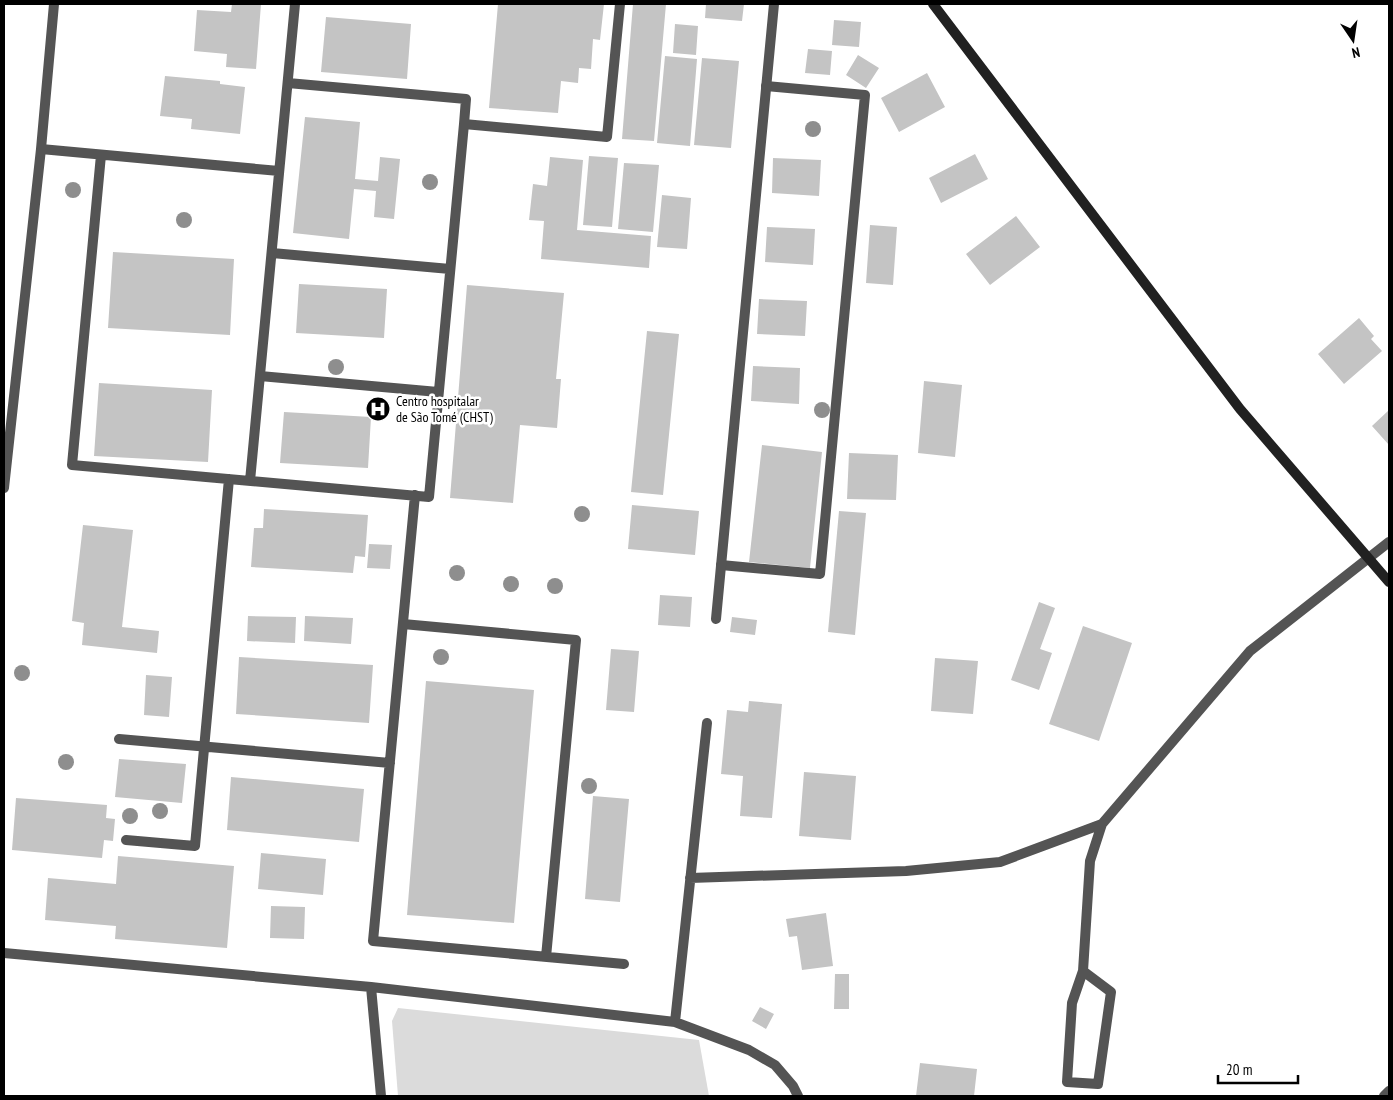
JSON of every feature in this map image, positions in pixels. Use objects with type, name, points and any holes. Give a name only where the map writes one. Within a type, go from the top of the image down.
[{"type":"main road","points":[[933,4],[1240,409],[1389,582]]},
{"type":"street","points":[[4,488],[41,150],[54,4]]},
{"type":"street","points":[[250,481],[295,4]]},
{"type":"street","points":[[464,124],[607,137],[620,4]]},
{"type":"street","points":[[716,619],[774,4]]},
{"type":"street","points":[[101,155],[72,465],[429,497],[466,99],[288,83]]},
{"type":"street","points":[[721,565],[820,574],[865,95],[766,86]]},
{"type":"street","points":[[41,150],[279,171]]},
{"type":"street","points":[[272,253],[450,269]]},
{"type":"street","points":[[260,376],[438,392]]},
{"type":"street","points":[[126,840],[195,846],[229,479]]},
{"type":"street","points":[[415,496],[373,941],[624,964]]},
{"type":"street","points":[[1083,972],[1111,992],[1098,1084],[1067,1082],[1072,1003],[1083,972],[1090,861],[1102,824],[1250,651],[1389,542]]},
{"type":"street","points":[[403,624],[576,640],[546,957]]},
{"type":"street","points":[[675,1022],[707,723]]},
{"type":"street","points":[[120,739],[390,763]]},
{"type":"street","points":[[690,878],[906,871],[1000,862],[1102,824]]},
{"type":"street","points":[[4,953],[371,987],[675,1022],[749,1050],[774,1065],[793,1086],[798,1096]]},
{"type":"street","points":[[371,987],[381,1096]]},
{"type":"street","points":[[1384,1096],[1389,1091]]},
{"type":"shaded area","points":[[398,1008],[699,1040],[709,1096],[398,1096],[392,1021]]},
{"type":"building","points":[[232,4],[261,4],[256,69],[226,67],[227,54],[194,51],[197,10],[231,12]]},
{"type":"building","points":[[498,4],[604,4],[600,40],[593,39],[591,69],[579,68],[578,83],[561,81],[558,113],[489,108]]},
{"type":"building","points":[[633,4],[666,4],[654,141],[622,139]]},
{"type":"building","points":[[706,4],[744,4],[742,21],[705,18]]},
{"type":"building","points":[[326,17],[411,24],[407,79],[321,72]]},
{"type":"building","points":[[834,20],[861,22],[859,47],[832,45]]},
{"type":"building","points":[[675,24],[698,26],[696,55],[673,53]]},
{"type":"building","points":[[808,49],[832,51],[830,75],[805,73]]},
{"type":"building","points":[[858,55],[879,68],[866,88],[846,75]]},
{"type":"building","points":[[665,56],[697,59],[690,146],[657,143]]},
{"type":"building","points":[[702,58],[739,61],[731,148],[694,145]]},
{"type":"building","points":[[927,73],[945,107],[899,132],[881,98]]},
{"type":"building","points":[[165,76],[220,81],[220,84],[245,87],[240,134],[191,129],[192,119],[160,116]]},
{"type":"building","points":[[305,117],[360,122],[355,179],[378,181],[380,157],[400,159],[394,219],[374,217],[376,191],[354,189],[349,239],[293,233]]},
{"type":"building","points":[[975,154],[988,179],[941,203],[929,178]]},
{"type":"building","points":[[589,156],[618,158],[612,227],[583,225]]},
{"type":"building","points":[[550,157],[583,160],[577,230],[651,236],[649,268],[541,259],[544,221],[529,220],[533,184],[547,186]]},
{"type":"building","points":[[773,158],[821,160],[819,196],[772,193]]},
{"type":"building","points":[[624,163],[659,165],[653,232],[618,229]]},
{"type":"building","points":[[662,195],[691,198],[687,249],[657,247]]},
{"type":"building","points":[[1016,216],[1040,247],[990,285],[966,254]]},
{"type":"building","points":[[870,225],[897,227],[893,285],[866,283]]},
{"type":"building","points":[[767,227],[815,229],[813,265],[765,262]]},
{"type":"building","points":[[113,252],[234,259],[230,335],[108,328]]},
{"type":"building","points":[[299,284],[387,289],[384,338],[296,333]]},
{"type":"building","points":[[467,285],[564,293],[556,379],[561,379],[557,428],[520,425],[513,503],[450,498]]},
{"type":"building","points":[[759,299],[807,301],[805,336],[757,334]]},
{"type":"building","points":[[1359,318],[1374,336],[1371,339],[1382,351],[1344,384],[1318,354]]},
{"type":"building","points":[[647,331],[679,334],[663,495],[631,492]]},
{"type":"building","points":[[753,366],[800,368],[799,404],[751,401]]},
{"type":"building","points":[[924,381],[962,385],[955,457],[918,453]]},
{"type":"building","points":[[99,383],[212,390],[208,462],[94,456]]},
{"type":"building","points":[[1389,410],[1389,445],[1372,426]]},
{"type":"building","points":[[284,412],[371,417],[368,468],[280,463]]},
{"type":"building","points":[[762,445],[822,452],[810,568],[749,562]]},
{"type":"building","points":[[849,453],[898,455],[896,500],[847,499]]},
{"type":"building","points":[[632,505],[699,511],[695,555],[628,549]]},
{"type":"building","points":[[264,509],[368,515],[365,557],[355,556],[353,573],[251,567],[254,528],[263,528]]},
{"type":"building","points":[[839,511],[866,513],[855,635],[828,632]]},
{"type":"building","points":[[83,525],[133,530],[122,627],[159,631],[157,653],[82,645],[84,623],[72,621]]},
{"type":"building","points":[[369,544],[392,545],[390,569],[367,568]]},
{"type":"building","points":[[660,595],[692,597],[690,627],[658,625]]},
{"type":"building","points":[[1039,602],[1055,608],[1040,649],[1052,653],[1039,690],[1011,680]]},
{"type":"building","points":[[248,616],[296,617],[295,643],[247,641]]},
{"type":"building","points":[[305,616],[353,618],[351,644],[304,641]]},
{"type":"building","points":[[732,617],[757,620],[755,635],[730,632]]},
{"type":"building","points":[[1083,626],[1132,643],[1099,741],[1049,724]]},
{"type":"building","points":[[611,649],[639,651],[634,712],[606,710]]},
{"type":"building","points":[[239,657],[373,665],[369,723],[236,714]]},
{"type":"building","points":[[935,658],[978,661],[973,714],[931,711]]},
{"type":"building","points":[[146,675],[172,677],[169,717],[144,715]]},
{"type":"building","points":[[426,681],[534,690],[514,923],[407,915]]},
{"type":"building","points":[[749,701],[782,704],[772,818],[740,816],[743,776],[721,774],[727,710],[748,712]]},
{"type":"building","points":[[119,759],[186,764],[182,803],[115,797]]},
{"type":"building","points":[[804,772],[856,776],[851,840],[799,836]]},
{"type":"building","points":[[231,777],[364,789],[359,842],[227,830]]},
{"type":"building","points":[[593,796],[629,799],[620,902],[585,899]]},
{"type":"building","points":[[16,798],[107,805],[106,818],[115,819],[113,841],[104,840],[102,858],[12,850]]},
{"type":"building","points":[[261,853],[326,859],[323,895],[258,889]]},
{"type":"building","points":[[118,856],[234,866],[227,948],[115,939],[116,926],[45,920],[48,878],[116,884]]},
{"type":"building","points":[[271,906],[305,907],[304,939],[270,938]]},
{"type":"building","points":[[826,913],[833,966],[802,970],[797,936],[789,937],[786,919]]},
{"type":"building","points":[[835,974],[849,974],[849,1009],[834,1009]]},
{"type":"building","points":[[760,1007],[774,1014],[766,1029],[752,1021]]},
{"type":"building","points":[[920,1063],[977,1069],[974,1096],[916,1096]]},
{"type":"place","name":"Centro hospitalar de São Tomé (CHST)","points":[[378,409]]}]
